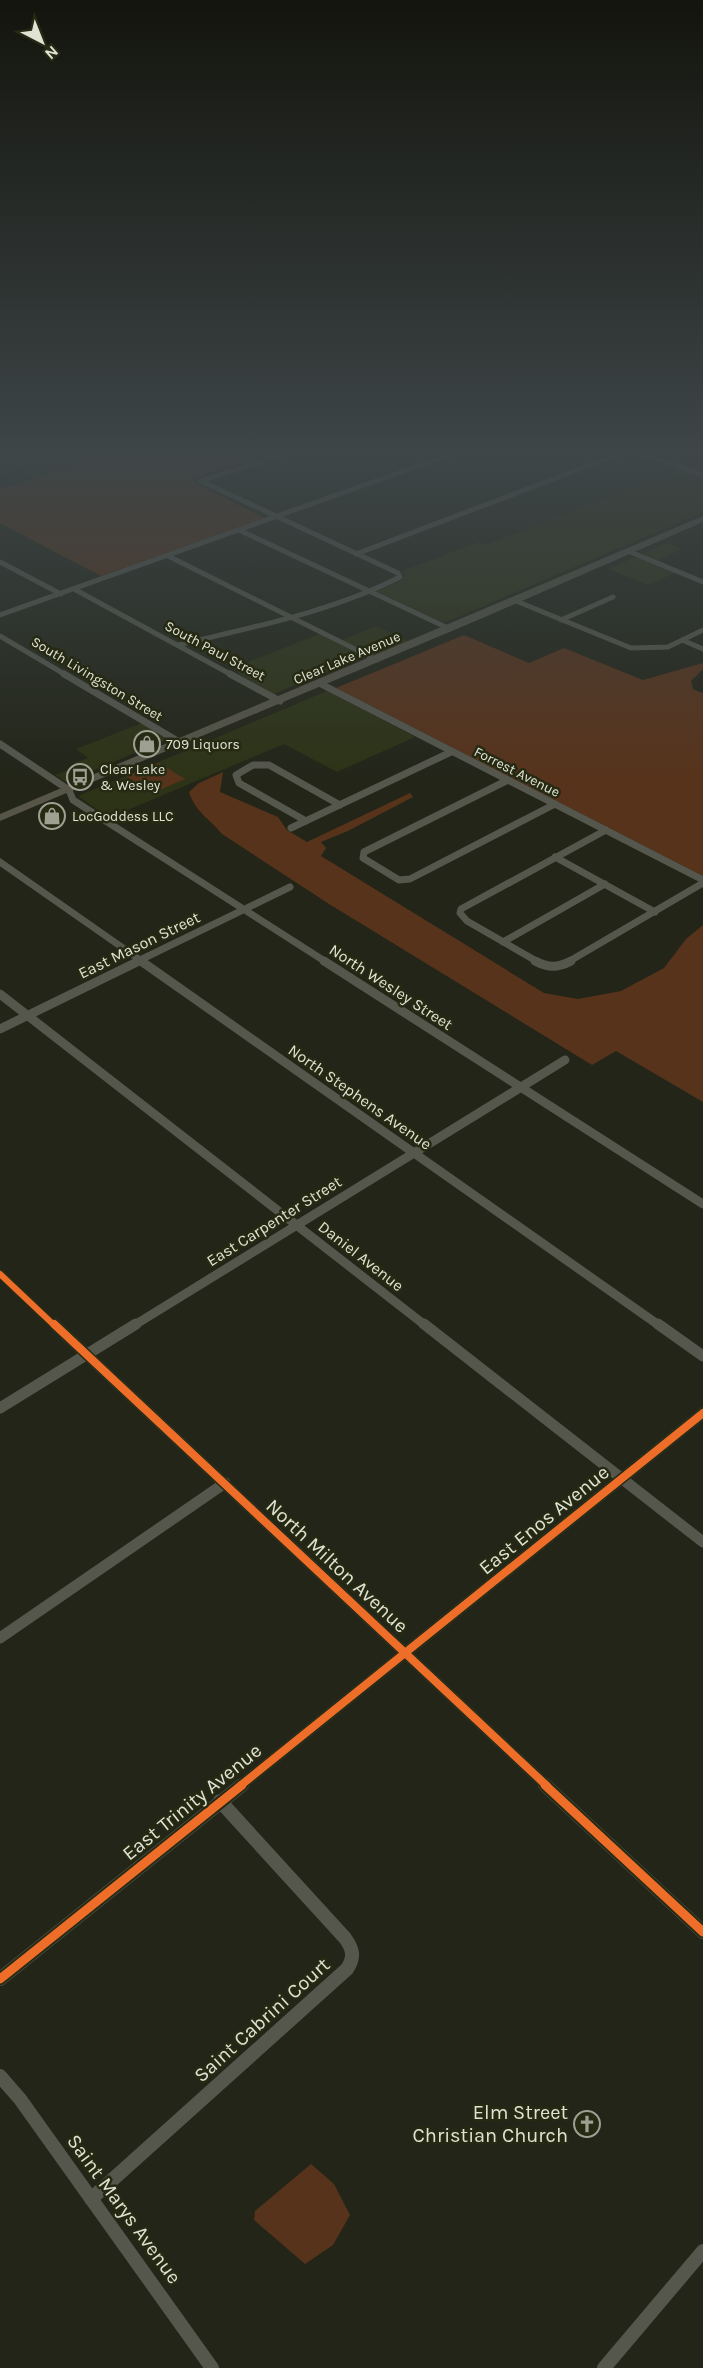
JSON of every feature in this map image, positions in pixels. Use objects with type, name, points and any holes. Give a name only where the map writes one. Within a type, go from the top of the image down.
[{"type":"main road","name":"Clear Lake Avenue","points":[[0,819],[611,559]]},
{"type":"street","points":[[0,615],[161,559]]},
{"type":"street","points":[[173,559],[377,660]]},
{"type":"street","points":[[300,559],[450,629]]},
{"type":"street","points":[[177,645],[292,617],[370,591],[395,581],[400,575],[365,559]]},
{"type":"street","points":[[646,559],[703,582]]},
{"type":"street","points":[[0,562],[61,594]]},
{"type":"street","name":"South Paul Street","points":[[74,589],[280,701]]},
{"type":"street","points":[[561,620],[613,597]]},
{"type":"street","points":[[516,601],[622,646],[645,652],[668,647],[703,630]]},
{"type":"street","name":"South Livingston Street","points":[[0,636],[181,743]]},
{"type":"street","points":[[682,640],[703,649]]},
{"type":"street","name":"Forrest Avenue","points":[[321,684],[703,882]]},
{"type":"street","name":"North Wesley Street","points":[[0,744],[69,790],[73,800],[703,1204]]},
{"type":"street","points":[[291,828],[451,752]]},
{"type":"street","points":[[306,821],[239,783],[236,775],[253,765],[269,765],[340,805]]},
{"type":"street","points":[[508,780],[364,852],[363,858],[399,880],[410,879],[555,804]]},
{"type":"street","points":[[606,830],[461,909],[462,917],[546,966],[560,967],[703,882]]},
{"type":"street","points":[[555,857],[655,912]]},
{"type":"street","name":"North Stephens Avenue","points":[[0,862],[703,1356]]},
{"type":"street","points":[[503,942],[605,884]]},
{"type":"street","name":"East Mason Street","points":[[0,1029],[290,887]]},
{"type":"street","name":"Daniel Avenue","points":[[0,994],[703,1542]]},
{"type":"street","name":"East Carpenter Street","points":[[0,1408],[565,1060]]},
{"type":"street","name":"North Milton Avenue","points":[[0,1274],[703,1932]]},
{"type":"street","name":"East Enos Avenue","points":[[406,1653],[703,1413]]},
{"type":"street","points":[[0,1638],[225,1483]]},
{"type":"street","name":"East Trinity Avenue","points":[[0,1978],[406,1653]]},
{"type":"street","name":"Saint Cabrini Court","points":[[92,2199],[347,1969],[353,1961],[353,1948],[345,1938],[220,1801]]},
{"type":"street","name":"Saint Marys Avenue","points":[[0,2076],[20,2099],[212,2368]]},
{"type":"street","points":[[603,2368],[703,2251]]},
{"type":"shaded area","points":[[68,559],[150,559],[101,576]]},
{"type":"shaded area","points":[[435,559],[594,559],[444,623],[376,591],[401,581],[405,576],[400,572]]},
{"type":"shaded area","points":[[632,559],[661,559],[651,563],[675,573],[648,585],[608,569]]},
{"type":"shaded area","points":[[376,626],[408,641],[375,655],[342,640]]},
{"type":"shaded area","points":[[319,634],[363,656],[274,694],[233,668]]},
{"type":"shaded area","points":[[464,635],[529,663],[564,648],[643,680],[703,663],[703,669],[691,681],[693,689],[703,693],[703,876],[336,688]]},
{"type":"shaded area","points":[[327,691],[415,737],[337,772],[284,744],[109,818],[78,796]]},
{"type":"shaded area","points":[[142,723],[168,739],[66,782],[55,775],[78,766],[74,763],[88,758],[76,749]]},
{"type":"shaded area","points":[[159,763],[185,779],[153,793],[126,776]]},
{"type":"shaded area","points":[[223,772],[220,792],[278,817],[287,830],[307,842],[410,793],[413,797],[348,831],[321,842],[326,848],[321,856],[544,993],[578,999],[621,991],[664,968],[686,939],[703,925],[703,1102],[616,1051],[592,1065],[329,904],[222,834],[199,810],[189,792],[199,783]]},
{"type":"shaded area","points":[[311,2164],[334,2184],[350,2215],[333,2245],[305,2264],[254,2220],[255,2211]]},
{"type":"cycle path","points":[[0,1274],[703,1932]]},
{"type":"cycle path","points":[[0,1979],[703,1413]]},
{"type":"place","name":"709 Liquors","points":[[147,744]]},
{"type":"place","name":"Clear Lake & Wesley","points":[[80,777]]},
{"type":"place","name":"LocGoddess LLC","points":[[52,816]]},
{"type":"place","name":"Elm Street Christian Church","points":[[587,2124]]}]
